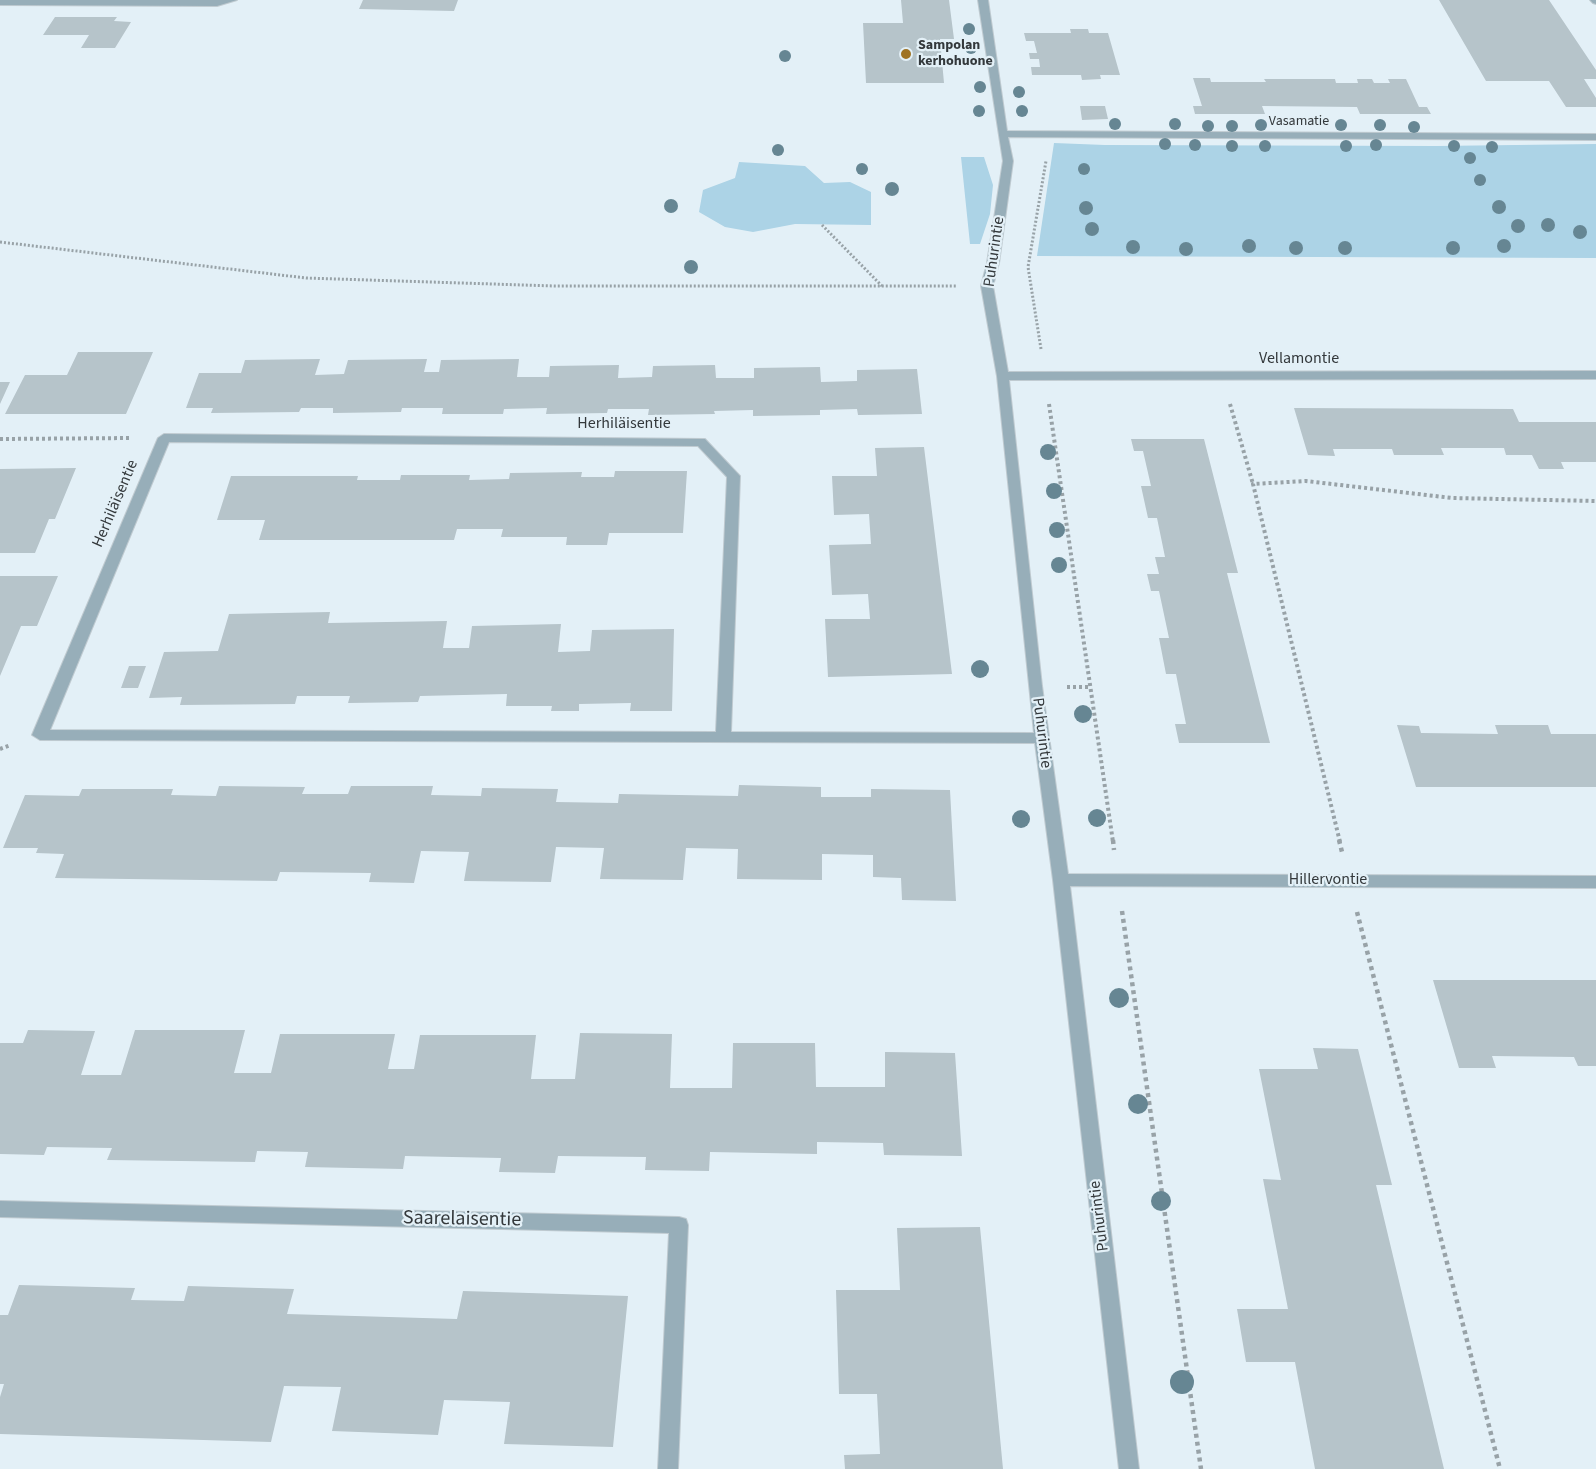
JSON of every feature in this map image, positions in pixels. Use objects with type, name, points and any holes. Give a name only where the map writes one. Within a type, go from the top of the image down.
[{"type":"street","points":[[0,2],[217,3],[232,0]]},
{"type":"street","name":"Puhurintie","points":[[983,0],[1008,161],[993,263],[987,286],[1003,376],[1041,738],[1061,880],[1129,1469]]},
{"type":"street","name":"Vasamatie","points":[[1002,134],[1596,137]]},
{"type":"street","name":"Vellamontie","points":[[1003,376],[1596,375]]},
{"type":"street","name":"Herhiläisentie","points":[[723,737],[734,476],[701,442],[164,438],[40,735],[1041,738]]},
{"type":"street","name":"Hillervontie","points":[[1061,880],[1596,882]]},
{"type":"street","name":"Saarelaisentie","points":[[0,1209],[679,1226],[668,1469]]},
{"type":"path","points":[[1035,133],[1047,155],[1028,267],[1118,879],[1201,1469]]},
{"type":"path","points":[[822,225],[883,287]]},
{"type":"path","points":[[0,242],[306,278],[554,286],[987,286]]},
{"type":"path","points":[[1222,376],[1253,484],[1349,881],[1500,1469]]},
{"type":"path","points":[[0,439],[164,438]]},
{"type":"path","points":[[1253,484],[1306,481],[1452,498],[1596,501]]},
{"type":"shaded area","points":[[1054,143],[1436,146],[1596,144],[1596,258],[1037,256]]},
{"type":"shaded area","points":[[961,157],[984,157],[993,185],[990,214],[980,244],[970,244]]},
{"type":"shaded area","points":[[739,162],[805,166],[824,183],[850,182],[871,192],[871,225],[795,224],[753,232],[725,227],[699,212],[703,190],[735,178]]},
{"type":"building","points":[[363,0],[458,0],[454,11],[359,9]]},
{"type":"building","points":[[901,0],[949,0],[954,39],[940,39],[944,83],[866,83],[863,23],[903,23]]},
{"type":"building","points":[[1439,0],[1549,0],[1596,70],[1596,79],[1584,79],[1596,98],[1596,107],[1566,107],[1549,81],[1486,81]]},
{"type":"building","points":[[55,17],[117,17],[114,21],[131,22],[115,48],[81,48],[89,35],[43,35]]},
{"type":"building","points":[[1070,29],[1088,29],[1089,33],[1108,33],[1120,75],[1100,75],[1101,79],[1082,80],[1081,75],[1032,75],[1031,67],[1040,67],[1039,59],[1030,59],[1029,53],[1037,53],[1034,41],[1026,41],[1024,33],[1071,33]]},
{"type":"building","points":[[1193,78],[1210,78],[1211,82],[1335,79],[1336,83],[1358,83],[1357,79],[1372,79],[1374,83],[1390,83],[1388,79],[1406,79],[1419,107],[1427,107],[1431,114],[1360,114],[1357,107],[1262,106],[1265,114],[1195,114],[1193,106],[1202,106]]},
{"type":"building","points":[[1080,106],[1105,106],[1108,119],[1082,120]]},
{"type":"building","points":[[78,352],[153,352],[126,414],[5,414],[25,375],[67,375]]},
{"type":"building","points":[[320,359],[315,375],[344,374],[348,360],[427,359],[424,372],[439,372],[441,360],[519,359],[517,377],[549,377],[550,366],[619,365],[618,378],[652,377],[653,366],[715,365],[716,378],[754,378],[754,368],[820,367],[821,382],[857,381],[857,370],[917,369],[922,414],[858,415],[857,409],[820,410],[820,415],[753,416],[753,410],[714,411],[715,414],[648,415],[649,409],[608,409],[607,413],[546,414],[547,408],[504,409],[503,414],[442,414],[443,408],[402,408],[401,412],[333,413],[333,408],[301,408],[299,412],[211,413],[213,408],[186,408],[199,373],[241,373],[245,360]]},
{"type":"building","points":[[0,382],[10,382],[0,404]]},
{"type":"building","points":[[1294,408],[1513,409],[1519,422],[1596,422],[1596,462],[1561,462],[1564,469],[1539,469],[1532,455],[1506,455],[1504,448],[1441,448],[1444,455],[1394,455],[1392,449],[1333,449],[1335,456],[1308,455]]},
{"type":"building","points":[[1131,439],[1204,439],[1238,573],[1227,573],[1270,743],[1179,743],[1175,724],[1186,724],[1176,674],[1166,674],[1159,638],[1169,638],[1159,591],[1151,591],[1147,574],[1159,574],[1155,557],[1165,557],[1157,518],[1148,518],[1141,486],[1151,486],[1143,451],[1134,451]]},
{"type":"building","points":[[924,447],[952,674],[828,677],[825,619],[870,619],[868,594],[832,595],[829,545],[871,544],[869,514],[834,515],[832,476],[877,476],[875,448]]},
{"type":"building","points":[[76,468],[55,519],[49,519],[35,553],[0,553],[0,469]]},
{"type":"building","points":[[615,471],[687,471],[683,533],[609,533],[607,545],[566,545],[567,537],[501,537],[503,529],[457,529],[454,540],[259,540],[265,520],[217,520],[231,476],[358,476],[357,480],[400,480],[401,475],[470,475],[469,480],[509,479],[510,473],[582,472],[581,477],[614,477]]},
{"type":"building","points":[[0,576],[58,576],[37,626],[21,626],[0,676]]},
{"type":"building","points":[[330,612],[328,623],[447,621],[443,648],[469,648],[472,626],[561,624],[558,652],[590,651],[592,630],[674,629],[672,711],[630,711],[631,703],[579,704],[579,711],[551,711],[552,706],[506,706],[507,694],[420,696],[418,702],[348,703],[350,696],[297,696],[295,704],[180,705],[182,697],[149,698],[164,652],[218,651],[229,614]]},
{"type":"building","points":[[129,666],[146,666],[138,688],[121,688]]},
{"type":"building","points":[[1397,725],[1419,726],[1421,733],[1498,734],[1495,725],[1548,725],[1551,734],[1596,734],[1596,787],[1416,787]]},
{"type":"building","points":[[739,785],[821,787],[821,797],[871,797],[871,789],[950,790],[956,901],[902,900],[901,878],[873,877],[873,855],[822,854],[822,880],[737,879],[738,849],[686,848],[683,880],[600,879],[604,848],[556,847],[551,882],[464,881],[469,852],[421,851],[414,883],[369,882],[371,873],[280,872],[277,881],[55,878],[64,854],[36,853],[38,848],[3,848],[25,795],[79,796],[82,789],[173,789],[171,795],[216,796],[219,786],[305,787],[302,794],[348,794],[351,786],[433,786],[431,795],[481,796],[482,788],[558,789],[556,802],[618,803],[619,794],[738,796]]},
{"type":"building","points":[[1433,980],[1596,980],[1596,1066],[1578,1066],[1574,1057],[1492,1056],[1496,1068],[1459,1068]]},
{"type":"building","points":[[28,1030],[95,1031],[81,1075],[121,1075],[135,1030],[245,1030],[234,1073],[271,1073],[280,1034],[395,1034],[388,1069],[414,1069],[420,1035],[536,1035],[531,1079],[575,1079],[580,1033],[672,1034],[670,1088],[732,1088],[733,1043],[815,1043],[816,1087],[885,1087],[885,1052],[955,1053],[962,1156],[884,1155],[883,1143],[817,1142],[817,1154],[710,1152],[709,1171],[645,1170],[646,1157],[558,1156],[555,1173],[499,1172],[501,1158],[405,1156],[403,1169],[305,1167],[308,1152],[257,1151],[255,1162],[107,1160],[112,1148],[47,1147],[44,1155],[0,1154],[0,1043],[23,1043]]},
{"type":"building","points":[[1313,1048],[1358,1049],[1392,1185],[1376,1185],[1444,1469],[1315,1469],[1295,1362],[1246,1362],[1237,1309],[1288,1309],[1263,1179],[1281,1180],[1259,1069],[1318,1069]]},
{"type":"building","points":[[980,1227],[1003,1469],[845,1469],[844,1455],[880,1454],[877,1394],[839,1394],[836,1290],[900,1290],[897,1228]]},
{"type":"building","points":[[19,1285],[135,1288],[131,1300],[184,1301],[188,1286],[294,1289],[287,1314],[457,1319],[463,1291],[628,1296],[613,1447],[504,1444],[510,1402],[444,1400],[438,1435],[332,1431],[341,1387],[284,1386],[271,1442],[0,1434],[0,1397],[4,1384],[0,1384],[0,1315],[8,1315]]},
{"type":"place","name":"Sampolan kerhohuone","points":[[906,54]]}]
